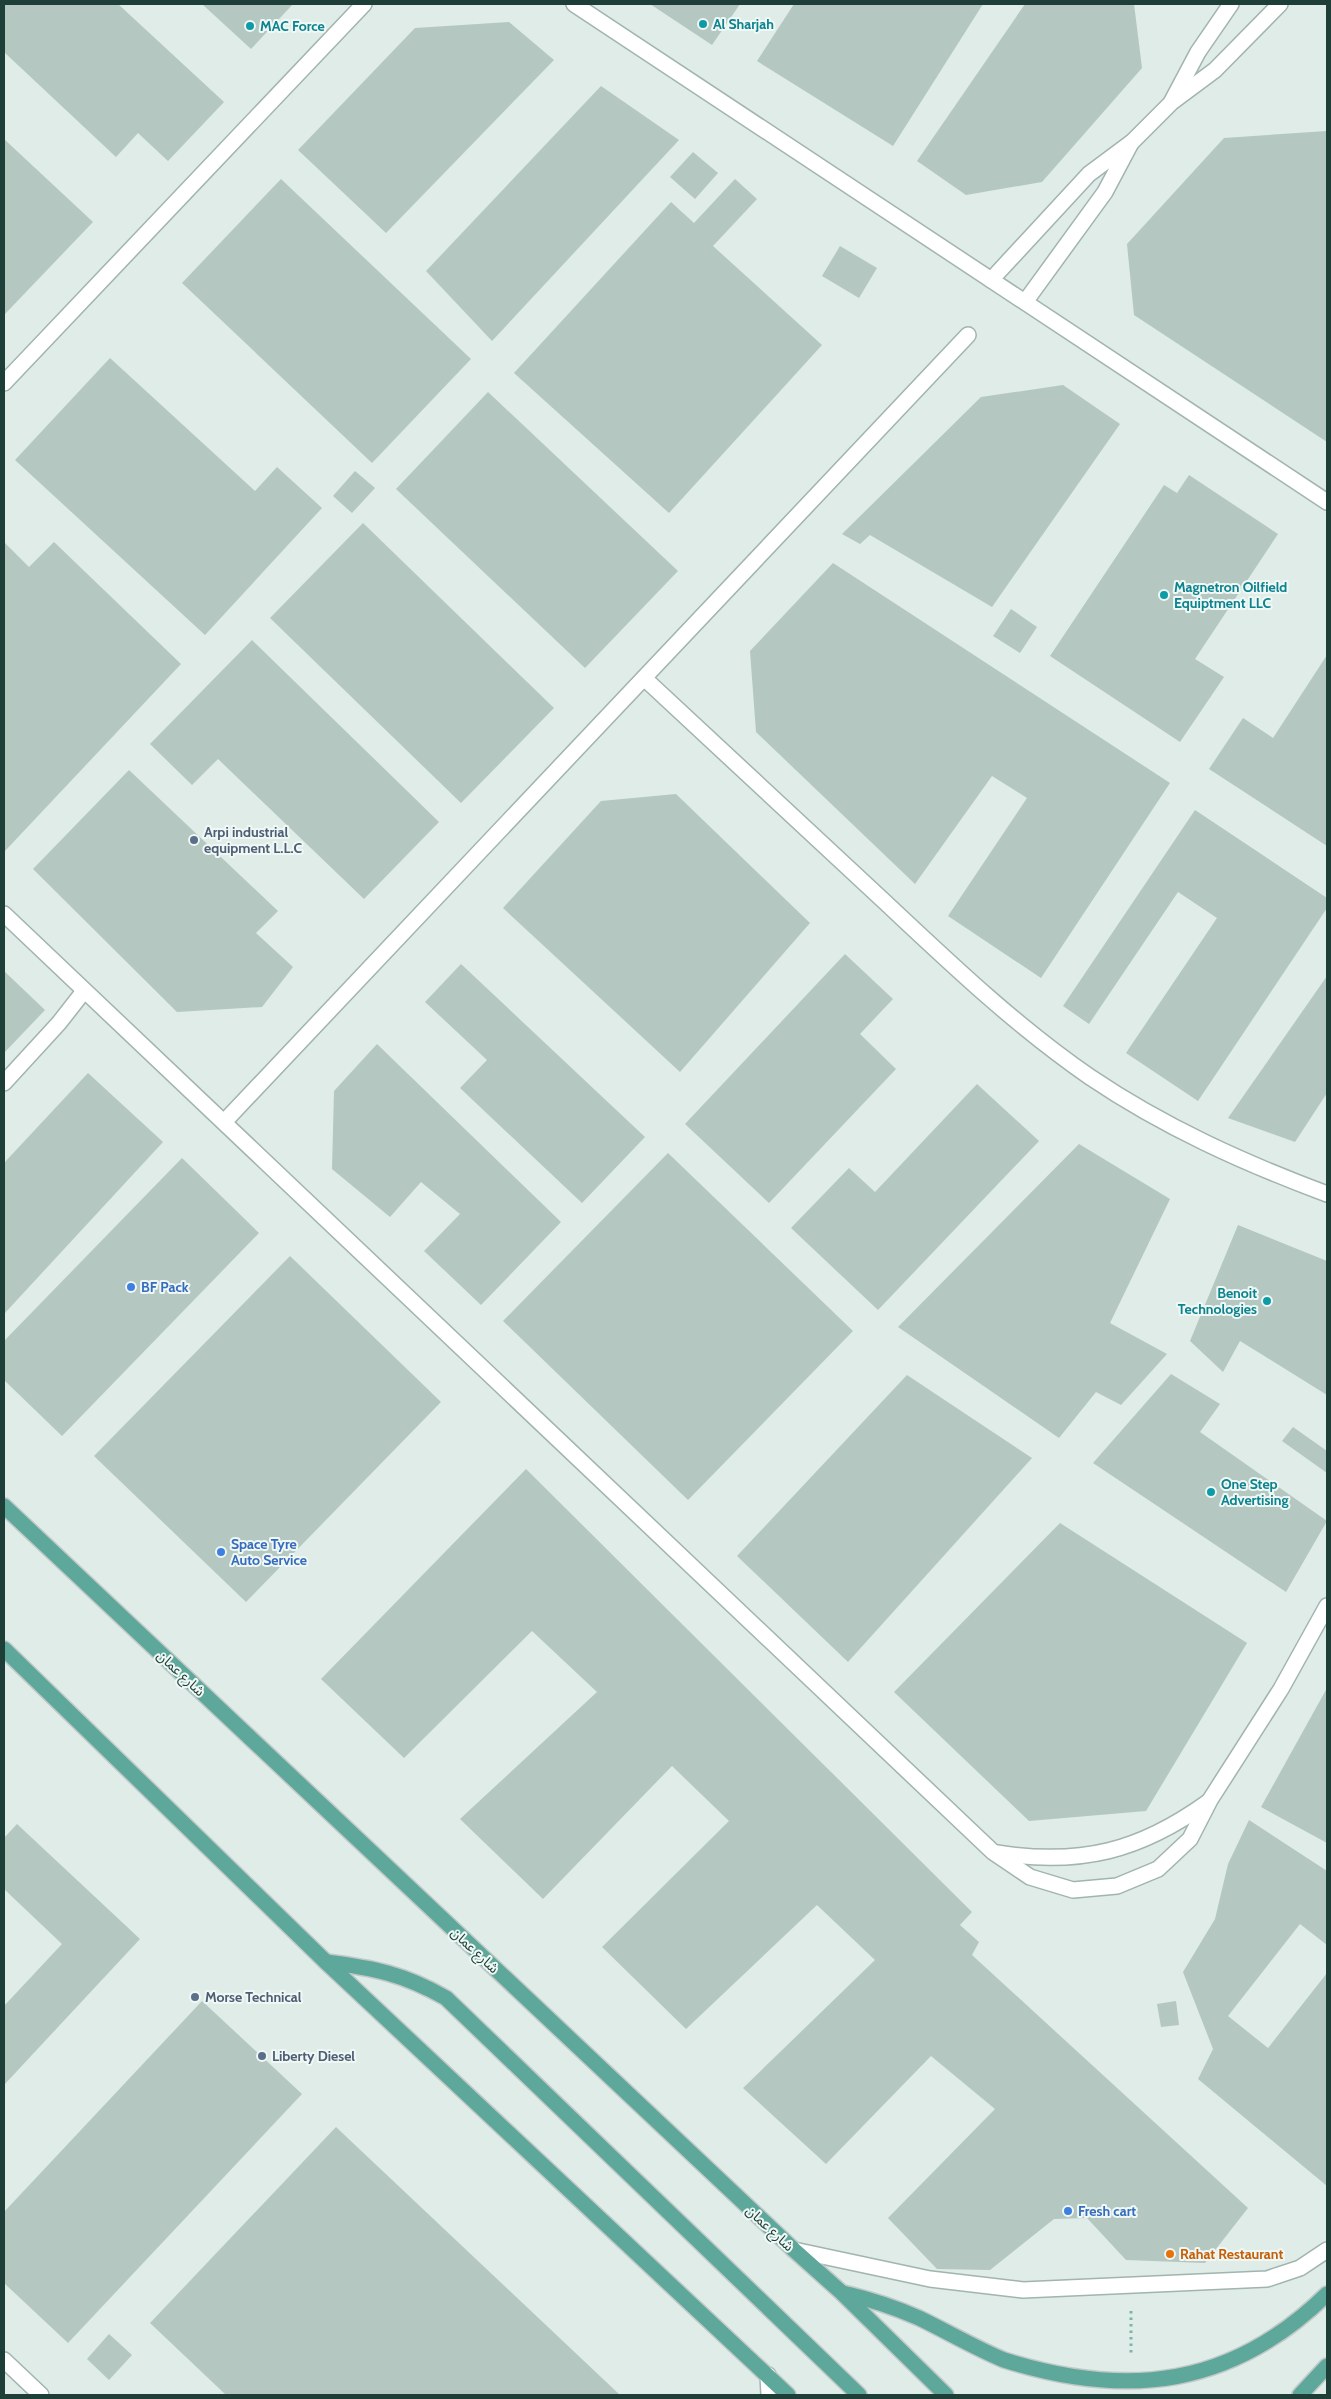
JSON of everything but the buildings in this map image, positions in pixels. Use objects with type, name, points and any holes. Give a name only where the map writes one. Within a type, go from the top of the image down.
[{"type":"main road","name":"شارع عمان","points":[[4,1506],[794,2250],[841,2292],[946,2395]]},
{"type":"main road","points":[[4,1649],[326,1962],[788,2395]]},
{"type":"main road","points":[[326,1962],[391,1972],[418,1982],[446,1998],[859,2395]]},
{"type":"main road","points":[[841,2292],[893,2308],[974,2347],[1038,2372],[1072,2381],[1132,2388],[1169,2383],[1206,2374],[1241,2359],[1274,2340],[1304,2317],[1327,2294]]},
{"type":"main road","points":[[1300,2395],[1327,2366]]},
{"type":"main road","points":[[768,2375],[775,2395]]},
{"type":"street","points":[[4,383],[364,4]]},
{"type":"street","points":[[574,4],[1327,502]]},
{"type":"street","points":[[1172,102],[1198,52],[1231,4]]},
{"type":"street","points":[[991,280],[1089,174],[1132,142],[1172,102],[1215,70],[1280,4]]},
{"type":"street","points":[[1025,302],[1105,192],[1132,142]]},
{"type":"street","points":[[225,1121],[968,335]]},
{"type":"street","points":[[644,678],[970,981],[1028,1032],[1091,1077],[1156,1118],[1225,1153],[1327,1194]]},
{"type":"street","points":[[4,914],[84,991],[225,1121],[994,1852],[1030,1878],[1073,1890],[1117,1886],[1158,1869],[1190,1839],[1210,1800],[1281,1689],[1327,1606]]},
{"type":"street","points":[[4,1083],[59,1023],[84,991]]},
{"type":"street","points":[[994,1852],[1032,1858],[1070,1858],[1108,1852],[1145,1840],[1180,1822],[1210,1800]]},
{"type":"street","points":[[794,2250],[930,2279],[1023,2290],[1267,2279],[1300,2268],[1327,2250]]},
{"type":"street","points":[[4,2360],[41,2395]]},
{"type":"street","points":[[768,2375],[769,2395]]},
{"type":"path","points":[[1131,2286],[1132,2388]]},
{"type":"place","name":"Al Sharjah","points":[[703,24]]},
{"type":"place","name":"MAC Force","points":[[250,26]]},
{"type":"place","name":"Magnetron Oilfield Equiptment LLC","points":[[1164,595]]},
{"type":"place","name":"Arpi industrial equipment L.L.C","points":[[194,840]]},
{"type":"place","name":"BF Pack","points":[[131,1287]]},
{"type":"place","name":"Benoit Technologies","points":[[1267,1301]]},
{"type":"place","name":"One Step Advertising","points":[[1211,1492]]},
{"type":"place","name":"Space Tyre Auto Service","points":[[221,1552]]},
{"type":"place","name":"Morse Technical","points":[[195,1997]]},
{"type":"place","name":"Liberty Diesel","points":[[262,2056]]},
{"type":"place","name":"Fresh cart","points":[[1068,2211]]},
{"type":"place","name":"Rahat Restaurant","points":[[1170,2254]]}]
